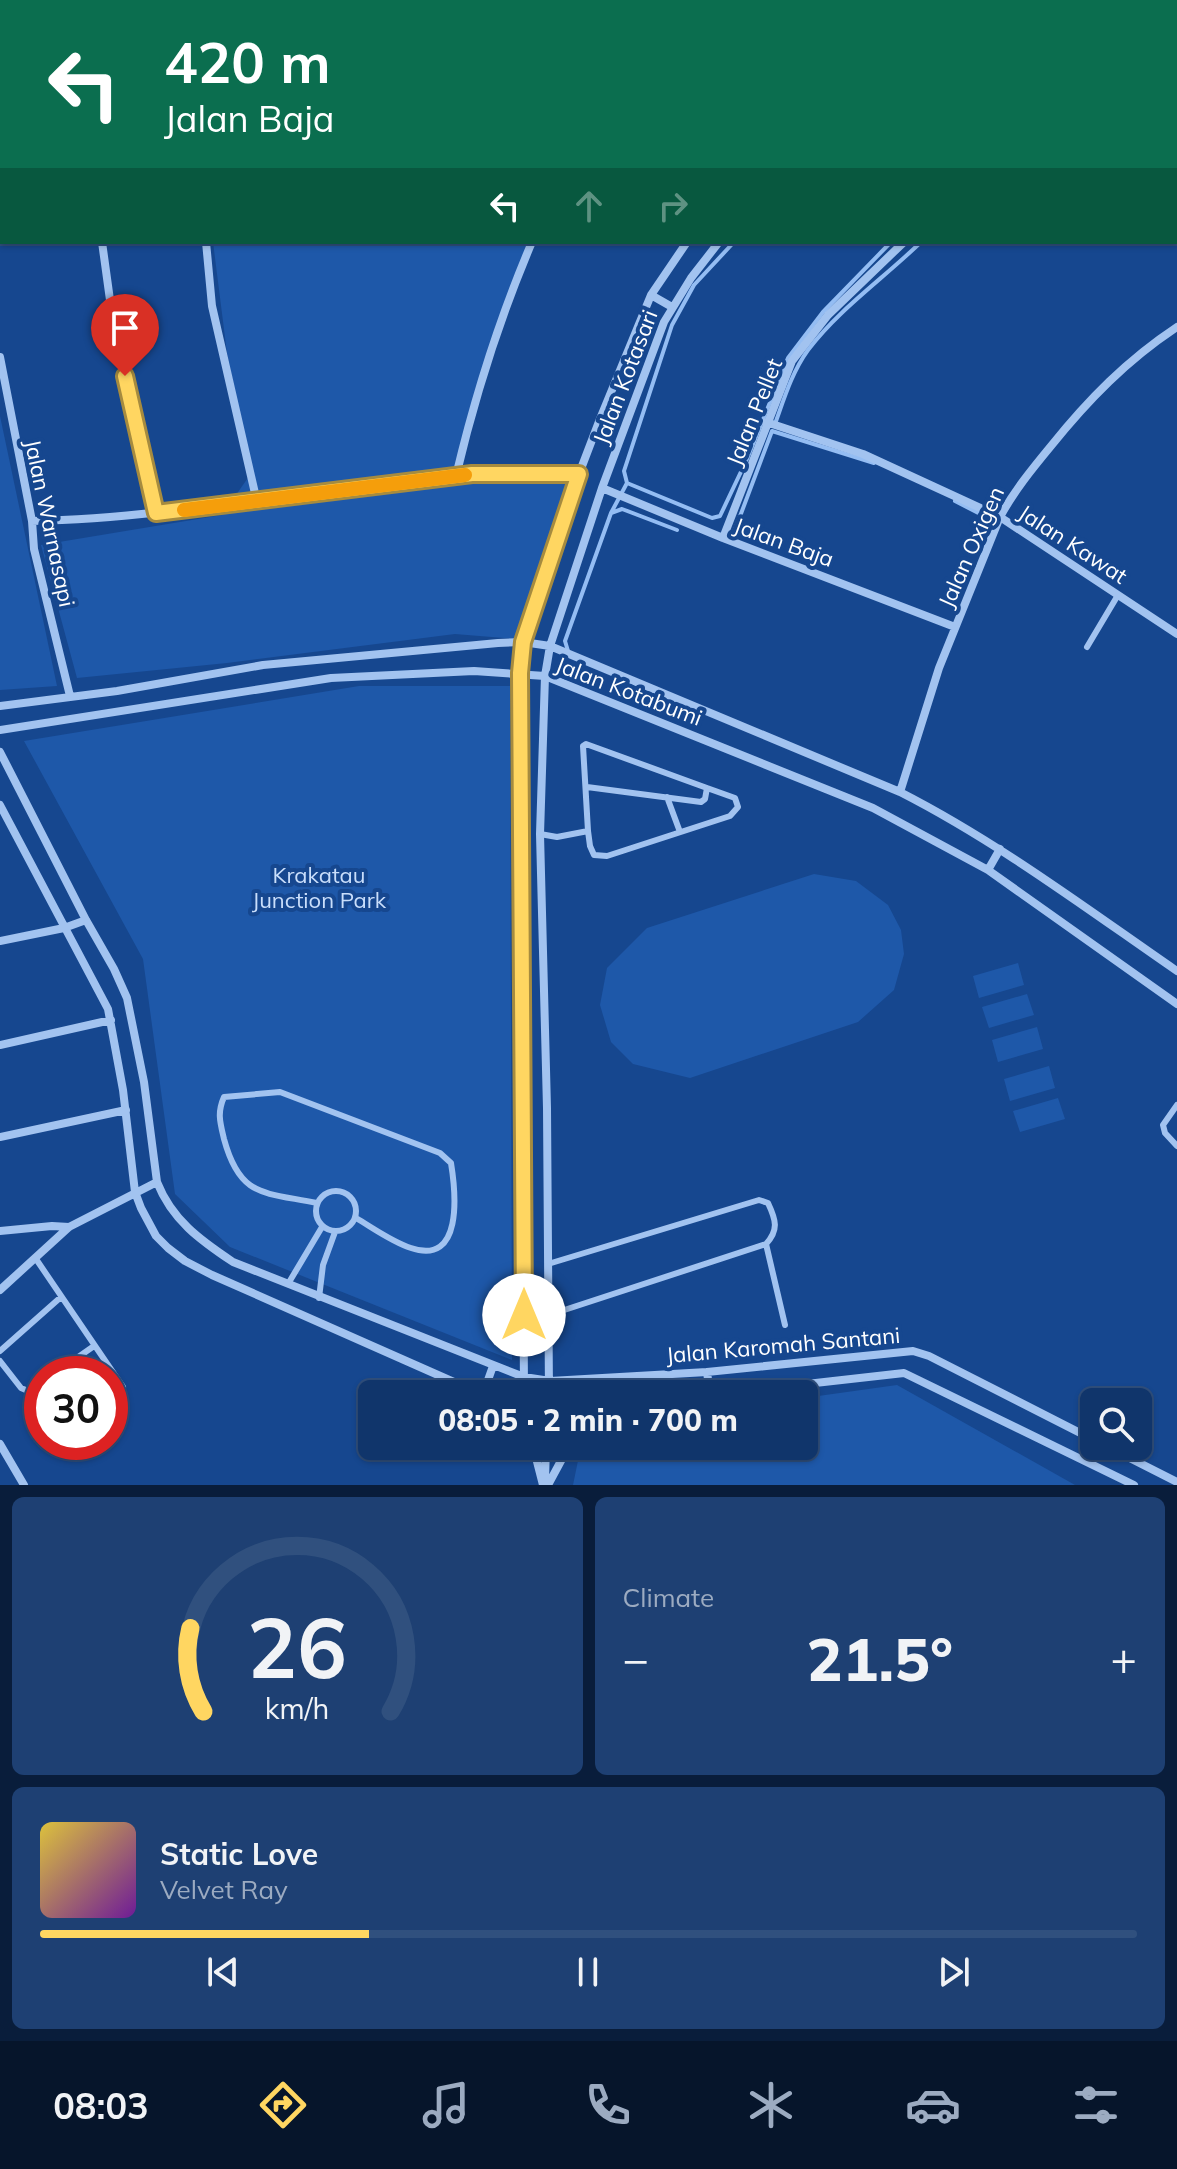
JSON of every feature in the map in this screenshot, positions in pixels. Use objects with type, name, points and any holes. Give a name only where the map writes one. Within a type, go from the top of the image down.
[{"type":"street","points":[[102,244],[114,329],[156,513]]},
{"type":"street","points":[[206,244],[212,306],[257,502]]},
{"type":"street","points":[[456,476],[470,416],[531,244]]},
{"type":"street","name":"Jalan Kotasari","points":[[524,1377],[520,673],[523,642],[579,474],[651,295],[686,244]]},
{"type":"street","name":"Jalan Kotasari","points":[[550,1380],[540,834],[545,676],[550,646],[604,488],[672,307],[718,244]]},
{"type":"street","name":"Jalan Pellet","points":[[723,538],[772,424],[792,361],[828,315],[902,244]]},
{"type":"street","points":[[651,295],[672,307]]},
{"type":"street","name":"Jalan Oxigen","points":[[900,792],[939,668],[1012,493],[1113,376],[1142,350],[1177,327]]},
{"type":"street","name":"Jalan Warnasapi","points":[[0,357],[32,521],[34,549],[70,696]]},
{"type":"street","name":"Jalan Kawat","points":[[772,424],[863,454],[1000,517],[1177,634]]},
{"type":"street","points":[[32,521],[94,520],[456,476],[579,474]]},
{"type":"street","name":"Jalan Baja","points":[[604,488],[723,538],[955,627]]},
{"type":"street","name":"Jalan Kotabumi","points":[[0,706],[315,659],[523,642],[550,646],[900,792],[1000,849],[1177,971]]},
{"type":"street","name":"Jalan Kotabumi","points":[[0,730],[331,678],[474,671],[545,676],[873,808],[988,870],[1177,1004]]},
{"type":"street","points":[[0,752],[127,998],[144,1082],[157,1182],[69,1227],[0,1290]]},
{"type":"street","points":[[0,805],[100,992],[111,1020],[126,1110],[135,1192],[156,1236],[185,1261],[212,1275],[450,1380]]},
{"type":"street","points":[[988,870],[1000,849]]},
{"type":"street","points":[[0,941],[64,928],[86,920]]},
{"type":"street","points":[[0,1045],[111,1020]]},
{"type":"street","points":[[0,1137],[126,1110]]},
{"type":"street","name":"Jalan Karomah Santani","points":[[157,1182],[177,1218],[195,1237],[233,1262],[493,1366],[544,1380]]},
{"type":"street","points":[[0,1231],[69,1227]]},
{"type":"street","name":"Jalan Karomah Santani","points":[[567,1380],[707,1372],[913,1351],[929,1356],[1080,1433]]},
{"type":"street","points":[[488,1380],[493,1366]]},
{"type":"street","points":[[707,1372],[708,1380]]},
{"type":"street","name":"Jalan Karomah Santani","points":[[818,1383],[904,1373],[1134,1485]]},
{"type":"street","points":[[0,1444],[24,1485]]},
{"type":"street","points":[[537,1460],[545,1485]]},
{"type":"street","points":[[545,1485],[546,1460]]},
{"type":"street","points":[[545,1485],[560,1460]]},
{"type":"street","points":[[1134,1460],[1177,1482]]},
{"type":"lane","points":[[1087,647],[1118,595]]},
{"type":"lane","points":[[591,744],[735,798],[738,807],[730,816],[607,856],[594,855],[588,831],[587,787],[583,746],[591,744]]},
{"type":"lane","points":[[587,787],[701,802],[705,799],[707,788]]},
{"type":"lane","points":[[667,797],[680,832]]},
{"type":"lane","points":[[540,834],[557,837],[588,831]]},
{"type":"lane","points":[[317,1203],[257,1190],[245,1183],[235,1171],[218,1112],[224,1097],[280,1092],[440,1153],[451,1163],[453,1228],[447,1243],[435,1250],[412,1249],[356,1218]]},
{"type":"lane","points":[[1177,1105],[1163,1125],[1165,1133],[1177,1146]]},
{"type":"lane","points":[[337,1191],[349,1195],[356,1205],[356,1218],[348,1228],[335,1232],[322,1227],[316,1216],[317,1203],[325,1194],[337,1191]]},
{"type":"lane","points":[[548,1264],[759,1200],[768,1203],[776,1221],[774,1235],[766,1244],[549,1315]]},
{"type":"lane","points":[[288,1284],[322,1227]]},
{"type":"lane","points":[[319,1298],[323,1265],[335,1232]]},
{"type":"lane","points":[[766,1244],[785,1325]]},
{"type":"lane","points":[[36,1259],[101,1356]]},
{"type":"lane","points":[[0,1351],[61,1297]]},
{"type":"lane","points":[[80,1356],[94,1346]]},
{"type":"lane","points":[[0,1361],[24,1389]]},
{"type":"green space","points":[[213,244],[529,244],[455,469],[574,483],[557,554],[527,640],[455,634],[227,663],[77,678],[41,545],[222,515],[252,472],[227,353]]},
{"type":"green space","points":[[0,416],[57,686],[0,690]]},
{"type":"green space","name":"Krakatau Junction Park","points":[[359,686],[510,686],[512,1360],[230,1247],[175,1194],[143,959],[24,741]]},
{"type":"green space","points":[[814,874],[856,881],[888,905],[901,930],[904,954],[894,990],[858,1022],[690,1078],[633,1064],[611,1042],[600,1005],[607,968],[647,928]]},
{"type":"green space","points":[[1018,963],[1024,985],[979,998],[973,976]]},
{"type":"green space","points":[[1027,994],[1034,1015],[989,1028],[982,1007]]},
{"type":"green space","points":[[1037,1027],[1043,1049],[998,1062],[992,1040]]},
{"type":"green space","points":[[1049,1066],[1055,1088],[1010,1101],[1004,1079]]},
{"type":"green space","points":[[1058,1098],[1065,1119],[1020,1132],[1013,1111]]},
{"type":"green space","points":[[897,1385],[1075,1485],[573,1485],[578,1460],[818,1460],[818,1396]]},
{"type":"waterway","points":[[611,513],[627,483],[624,471],[672,325],[694,285],[732,244]]},
{"type":"waterway","points":[[627,483],[712,518],[720,516],[788,358],[823,312],[889,244]]},
{"type":"waterway","points":[[775,424],[793,376],[808,350],[848,307],[919,244]]},
{"type":"waterway","points":[[733,535],[772,431],[874,463]]},
{"type":"waterway","points":[[955,501],[992,520]]},
{"type":"waterway","points":[[568,651],[565,641],[611,513],[622,509],[677,530]]},
{"type":"slow traffic","points":[[184,510],[465,475]]},
{"type":"route","points":[[125,376],[156,513],[472,474],[579,474],[523,642],[520,673],[524,1315]]}]
